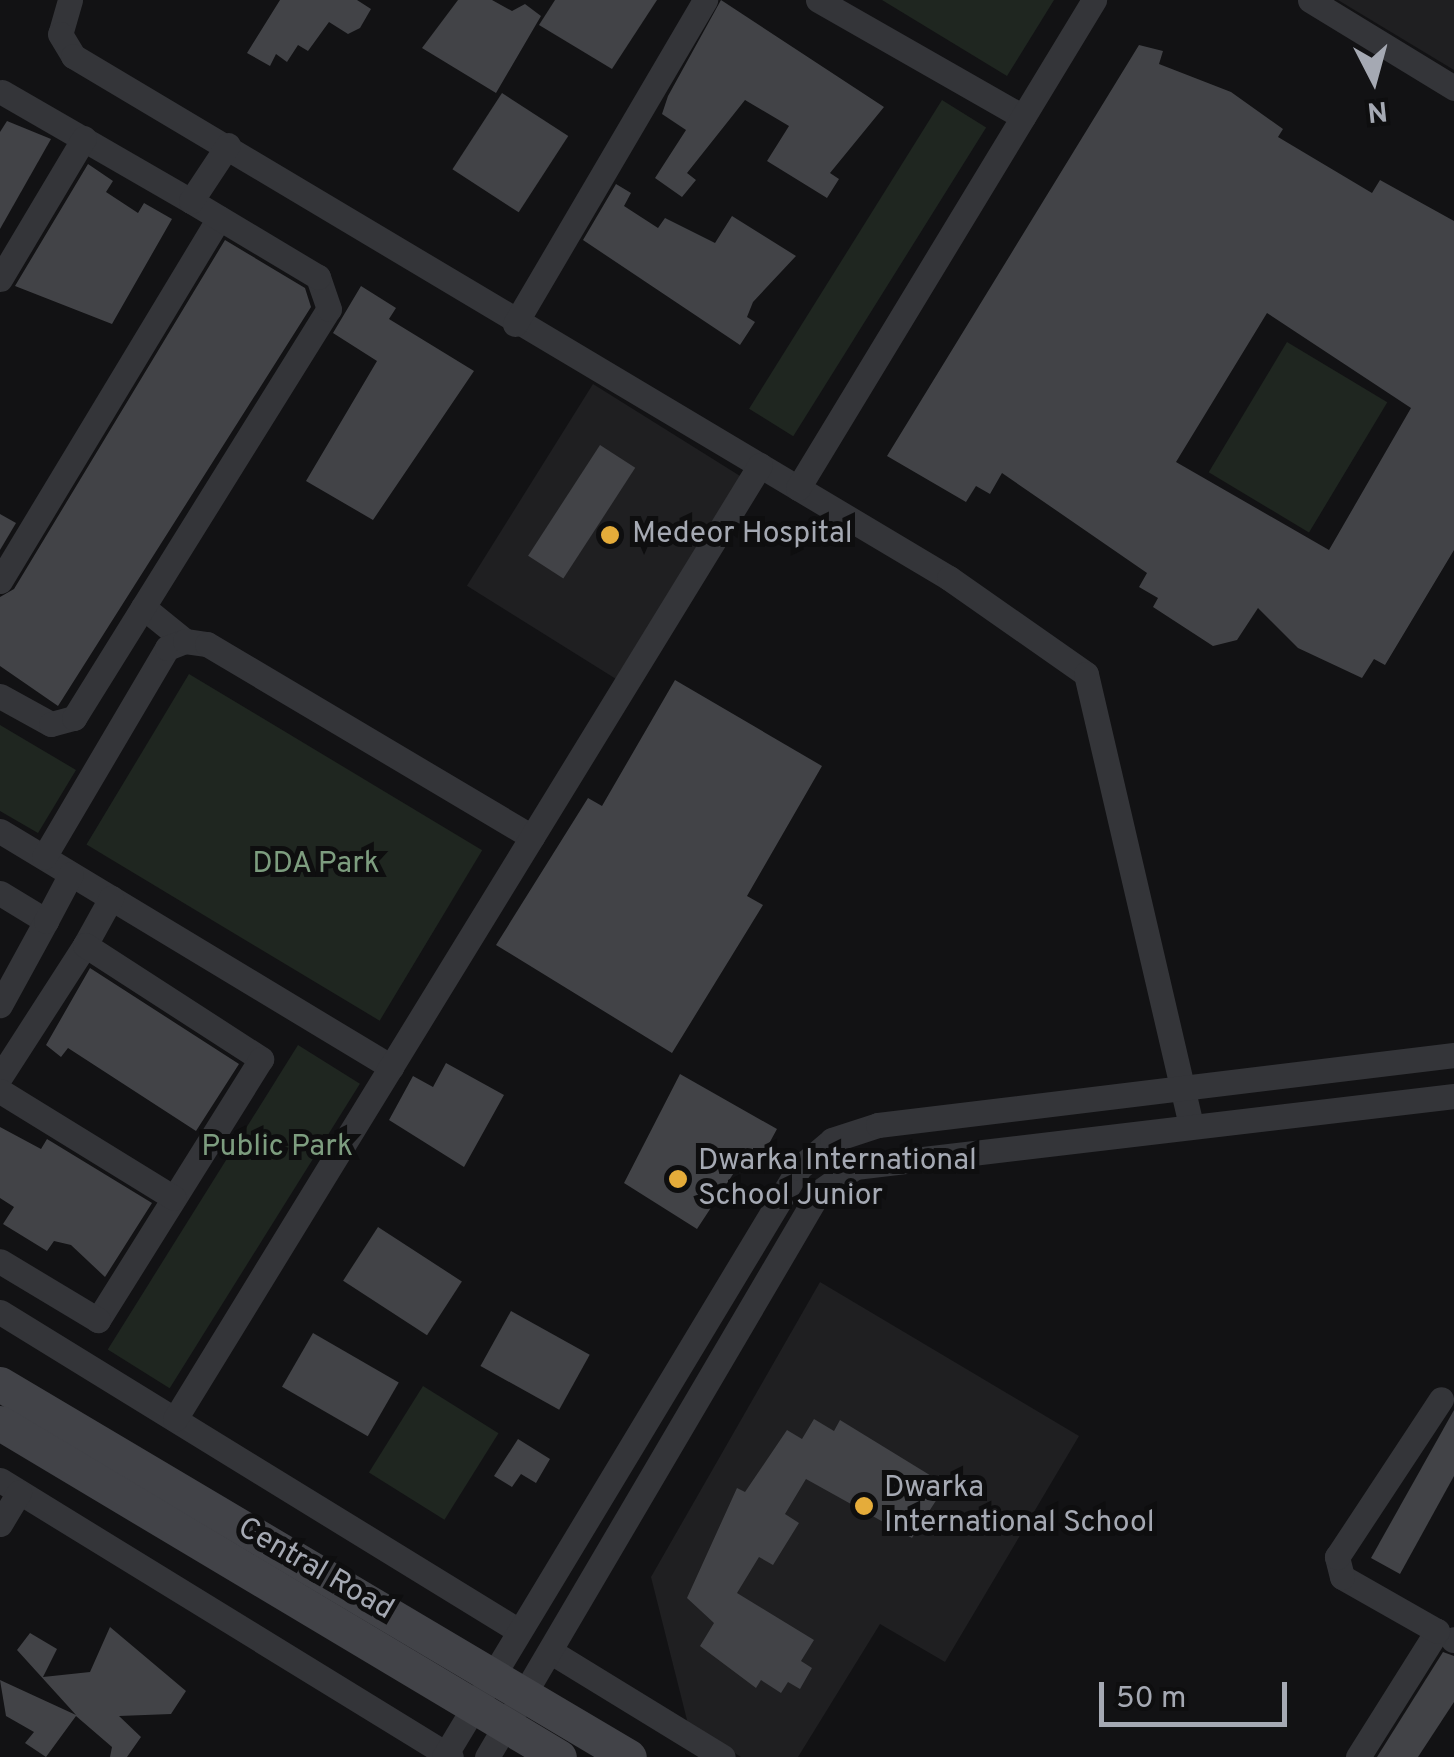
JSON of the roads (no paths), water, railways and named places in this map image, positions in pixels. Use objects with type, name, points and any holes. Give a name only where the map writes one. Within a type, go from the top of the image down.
[{"type":"main road","name":"Central Road","points":[[0,1384],[484,1689],[507,1726],[559,1757]]},
{"type":"main road","name":"Central Road","points":[[0,1423],[484,1689],[526,1696],[629,1757]]},
{"type":"street","points":[[70,0],[60,34],[72,56],[228,144],[515,324],[798,488],[1086,674],[1190,1126]]},
{"type":"street","points":[[515,324],[705,0]]},
{"type":"street","points":[[818,0],[1023,117]]},
{"type":"street","points":[[798,488],[1094,0]]},
{"type":"street","points":[[1310,0],[1454,88]]},
{"type":"street","points":[[0,696],[64,724],[143,607],[329,309],[318,276],[2,92]]},
{"type":"street","points":[[0,279],[84,138]]},
{"type":"street","points":[[191,201],[228,144]]},
{"type":"street","points":[[0,581],[219,218]]},
{"type":"street","points":[[175,1419],[760,465]]},
{"type":"street","points":[[143,607],[185,641]]},
{"type":"street","points":[[44,857],[167,648],[185,641],[207,644],[532,837]]},
{"type":"street","points":[[0,831],[391,1067]]},
{"type":"street","points":[[0,1005],[71,874]]},
{"type":"street","points":[[0,893],[46,921]]},
{"type":"street","points":[[0,1077],[112,898]]},
{"type":"street","points":[[0,1261],[98,1320],[258,1068],[258,1051],[85,945]]},
{"type":"street","points":[[0,1524],[10,1486],[447,1756],[799,1168],[832,1140],[878,1125],[1454,1055]]},
{"type":"street","points":[[0,1092],[174,1198]]},
{"type":"street","points":[[488,1757],[554,1653],[818,1192],[854,1167],[896,1159],[1454,1096]]},
{"type":"street","points":[[0,1312],[519,1631]]},
{"type":"street","points":[[1358,1757],[1449,1638],[1337,1567],[1450,1394]]},
{"type":"street","points":[[554,1653],[723,1757]]},
{"type":"place","name":"Medeor Hospital","points":[[610,535]]},
{"type":"place","name":"Dwarka International School Junior","points":[[678,1179]]},
{"type":"place","name":"Dwarka International School","points":[[864,1506]]},
{"type":"park label","name":"DDA Park","points":[[316,865]]},
{"type":"park label","name":"Public Park","points":[[277,1148]]}]
